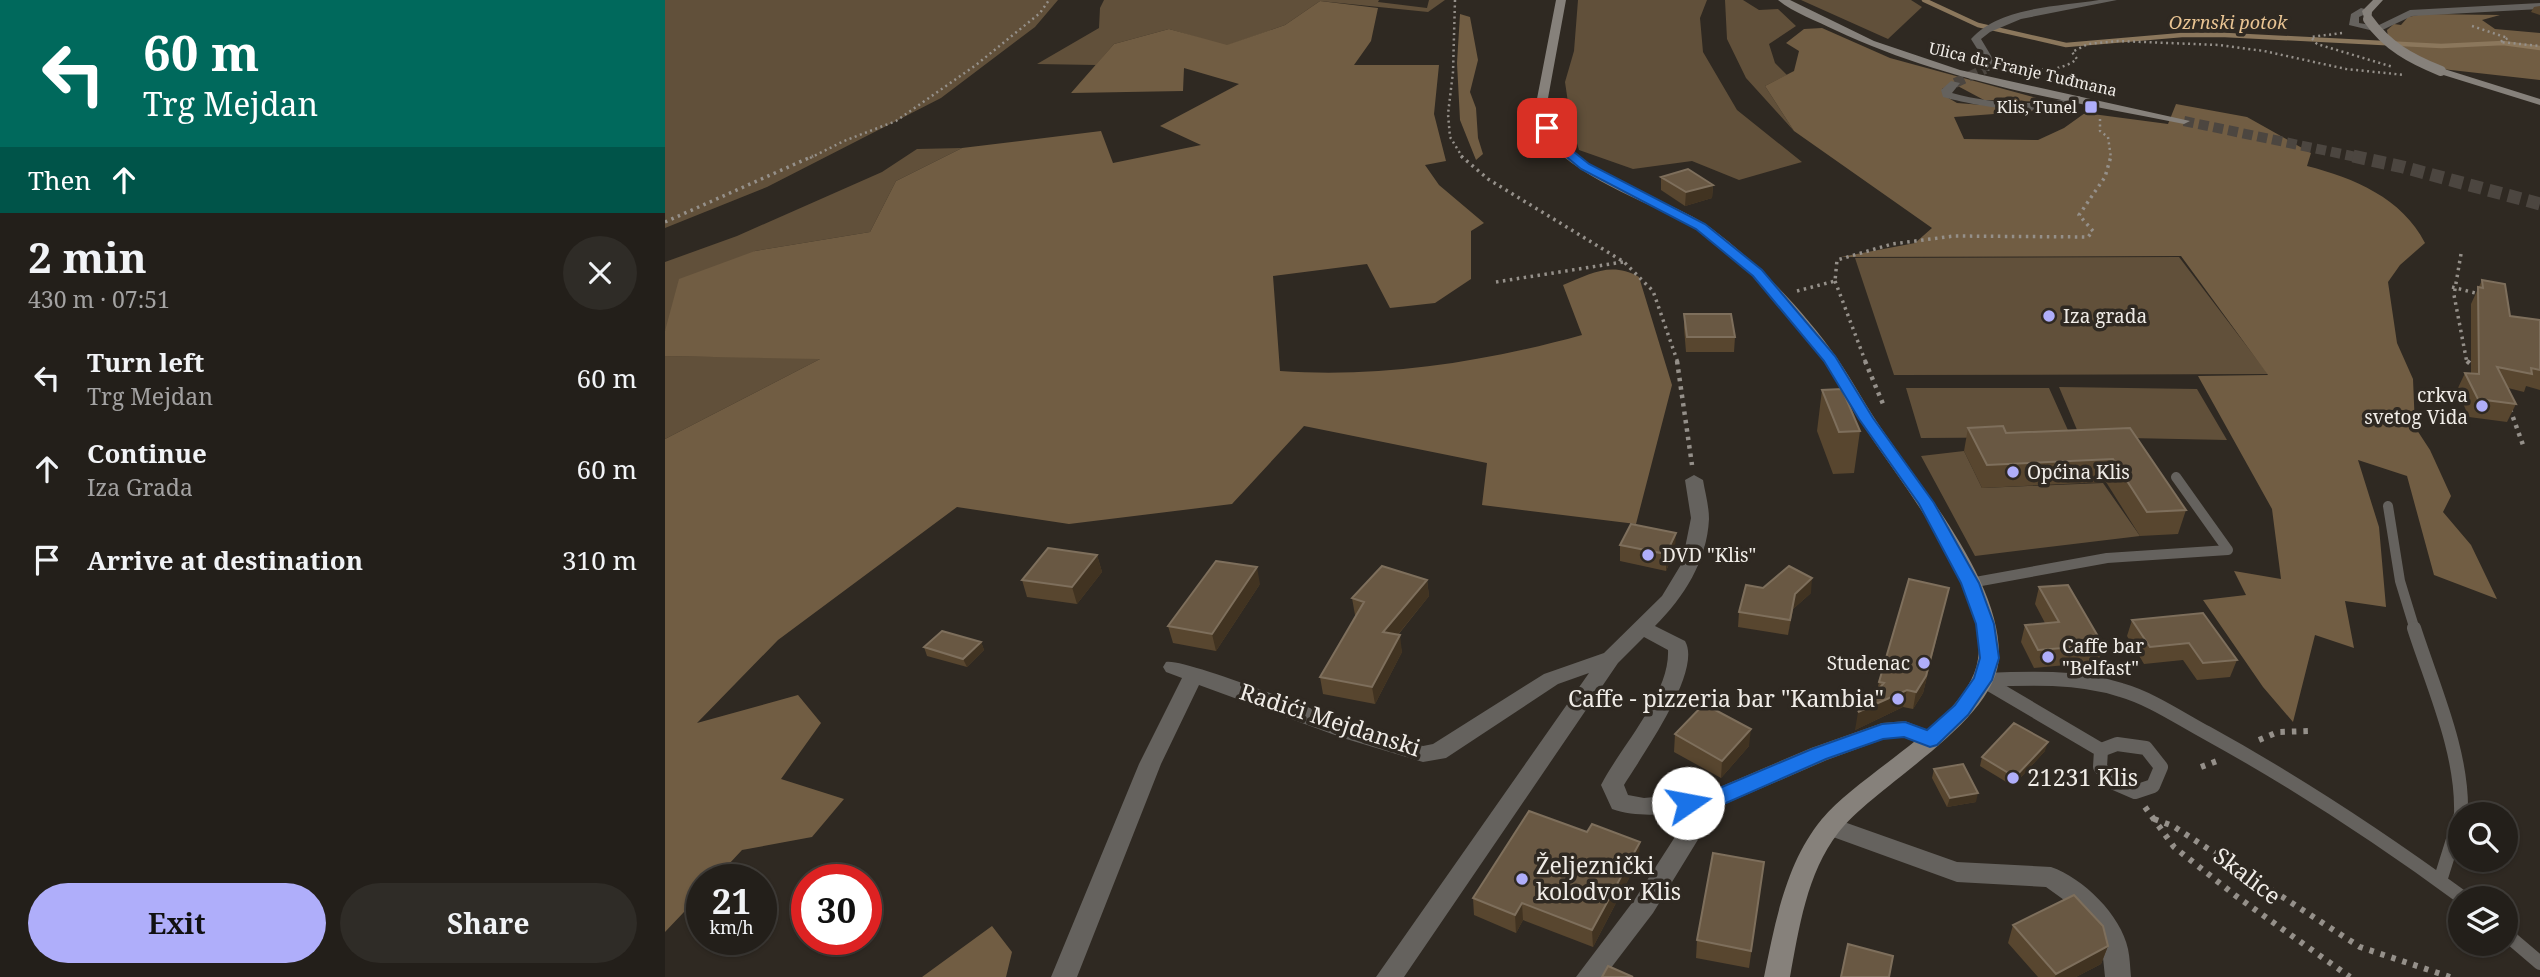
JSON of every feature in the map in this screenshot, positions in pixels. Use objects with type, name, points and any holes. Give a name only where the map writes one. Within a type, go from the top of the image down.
[{"type":"street","points":[[1561,0],[1540,114],[1554,141],[1585,167],[1701,226],[1758,273],[1830,359],[1866,419],[1926,503],[1970,583],[1985,624],[1989,658],[1983,680],[1962,710],[1930,740],[1862,792],[1830,826],[1799,880],[1777,977]]},
{"type":"street","name":"Ulica dr. Franje Tuđmana","points":[[1783,0],[1849,33],[1910,57],[2075,101],[2184,121]]},
{"type":"street","points":[[1988,67],[1990,59],[1976,39],[1982,31],[1992,26],[2112,0]]},
{"type":"street","points":[[2368,15],[2378,0]]},
{"type":"street","points":[[2540,6],[2410,13],[2378,29],[2354,25],[2354,16],[2357,12],[2368,15],[2376,32],[2394,48],[2441,71],[2540,102]]},
{"type":"street","points":[[1955,83],[1946,90],[1947,95],[1974,102],[2053,106],[2075,101]]},
{"type":"street","points":[[1389,977],[1611,658],[1640,626],[1669,600],[1691,563],[1700,518],[1694,480]]},
{"type":"street","points":[[1640,626],[1678,646],[1679,665],[1661,705],[1612,785],[1619,803],[1644,807],[1710,801],[1819,754],[1882,731],[1905,729],[1930,740]]},
{"type":"street","name":"Radići Mejdanski","points":[[1064,977],[1150,764],[1184,670],[1351,732],[1423,754],[1438,752],[1551,679],[1611,658]]},
{"type":"street","points":[[1589,977],[1644,906],[1710,801]]},
{"type":"street","points":[[1830,826],[1957,872],[2051,877],[2094,908],[2115,947],[2118,977]]},
{"type":"lane","points":[[1970,583],[2107,558],[2228,550],[2176,477]]},
{"type":"lane","points":[[2388,506],[2400,582],[2456,767],[2462,802]]},
{"type":"lane","points":[[1983,680],[2101,750]]},
{"type":"lane","points":[[1983,680],[2039,680],[2113,687],[2242,752],[2391,843],[2448,887]]},
{"type":"lane","points":[[2117,744],[2146,748],[2161,767],[2153,786],[2135,792],[2112,782],[2099,767],[2101,750],[2117,744]]},
{"type":"lane","points":[[2440,881],[2448,855]]},
{"type":"lane","points":[[2518,944],[2540,963]]},
{"type":"path","points":[[665,222],[778,174],[844,141],[896,121],[976,65],[1040,13],[1049,0]]},
{"type":"path","points":[[1455,0],[1453,72],[1448,114],[1450,137],[1460,156],[1488,179],[1624,262],[1653,291],[1676,352],[1694,480]]},
{"type":"path","points":[[2457,10],[2480,18],[2472,27],[2508,38],[2500,42],[2540,47]]},
{"type":"path","points":[[2312,39],[2360,60],[2397,68]]},
{"type":"path","points":[[1988,67],[2058,69],[2070,65],[2077,59],[2072,52],[2088,44],[2197,43],[2246,48],[2346,69],[2416,76]]},
{"type":"path","points":[[1881,396],[1849,323],[1835,281],[1837,260],[1859,251],[1946,237],[1990,235],[2057,240],[2088,237],[2093,231],[2079,215],[2091,194],[2107,175],[2112,159],[2108,137],[2100,131],[2102,115],[2075,101]]},
{"type":"path","points":[[2461,254],[2452,287],[2467,362],[2478,374]]},
{"type":"path","points":[[1496,282],[1624,262]]},
{"type":"path","points":[[1776,295],[1835,281]]},
{"type":"path","points":[[2452,287],[2481,294]]},
{"type":"path","points":[[2507,400],[2523,444]]},
{"type":"path","name":"Skalice","points":[[2135,792],[2174,847],[2350,977]]},
{"type":"path","points":[[2154,819],[2173,826],[2360,947],[2450,977]]},
{"type":"shaded area","points":[[665,0],[1058,0],[1035,27],[941,98],[767,187],[665,228]]},
{"type":"shaded area","points":[[1104,0],[1379,0],[1378,2],[1427,8],[1429,0],[1445,0],[1428,12],[1320,1],[1285,25],[1226,46],[1169,29],[1114,44],[1096,65],[1037,64],[1099,28],[1100,8]]},
{"type":"shaded area","points":[[1578,0],[1707,0],[1700,18],[1703,52],[1737,110],[1802,162],[1739,180],[1692,161],[1633,169],[1579,150],[1571,123],[1565,82],[1574,51]]},
{"type":"shaded area","points":[[1725,0],[1743,0],[1759,10],[1778,9],[1796,26],[1769,44],[1775,63],[1787,75],[1765,86],[1794,131],[1746,78],[1727,39]]},
{"type":"shaded area","points":[[1801,0],[1911,0],[1922,7],[1888,39]]},
{"type":"shaded area","points":[[1320,1],[1378,8],[1371,41],[1354,65],[1439,65],[1434,114],[1446,161],[1425,165],[1439,185],[1484,223],[1471,231],[1471,279],[1435,303],[1390,308],[1367,264],[1273,276],[1280,371],[1356,372],[1433,366],[1508,353],[1582,335],[1563,285],[1601,271],[1629,272],[1639,277],[1672,385],[1636,524],[1482,505],[1487,463],[1304,426],[1232,504],[1069,524],[957,507],[778,640],[697,723],[798,695],[821,723],[781,779],[844,799],[812,837],[742,850],[729,864],[686,864],[686,910],[665,932],[665,439],[820,359],[665,356],[665,331],[679,279],[755,251],[870,232],[896,181],[962,148],[1101,131],[1113,163],[1201,145],[1160,126],[1239,84],[1184,68],[1183,91],[1071,93],[1114,44],[1169,29],[1227,45],[1285,25]]},
{"type":"shaded area","points":[[1460,14],[1470,17],[1478,60],[1470,92],[1476,108],[1478,138],[1483,154],[1476,160],[1460,120],[1457,63]]},
{"type":"shaded area","points":[[2423,14],[2500,15],[2482,20],[2495,29],[2540,33],[2540,80],[2442,69],[2426,63],[2388,37],[2387,30],[2394,24],[2401,25],[2408,17]]},
{"type":"shaded area","points":[[1822,28],[1890,58],[2051,102],[1984,100],[1952,83],[1942,89],[1945,96],[1957,103],[2048,110],[1954,117],[1964,139],[2038,140],[2064,128],[2085,113],[2168,124],[2176,104],[2247,117],[2311,153],[2307,166],[2359,184],[2390,202],[2415,227],[2425,243],[2400,265],[2388,282],[2397,343],[2413,379],[2415,427],[2430,450],[2451,496],[2443,512],[2471,545],[2497,599],[2434,575],[2407,476],[2358,460],[2379,527],[2386,607],[2345,601],[2354,648],[2315,635],[2293,722],[2263,687],[2203,600],[2246,595],[2234,571],[2281,579],[2272,509],[2198,376],[2268,375],[2181,256],[1841,257],[1915,243],[1932,228],[1794,131],[1765,86],[1794,71],[1799,51],[1786,43],[1804,29]]},
{"type":"shaded area","points":[[962,148],[896,181],[870,232],[755,251],[665,331],[665,262],[737,236],[882,172],[917,149]]},
{"type":"shaded area","name":"Iza grada","points":[[2179,257],[2268,374],[1894,375],[1855,258]]},
{"type":"shaded area","points":[[665,356],[822,358],[665,439]]},
{"type":"shaded area","points":[[2059,387],[2197,389],[2227,440],[2080,437]]},
{"type":"shaded area","points":[[1906,388],[2049,388],[2071,437],[1921,438]]},
{"type":"shaded area","points":[[1964,451],[1982,488],[2103,483],[2140,536],[1975,556],[1921,456]]},
{"type":"shaded area","points":[[992,926],[1012,952],[1006,977],[922,977]]},
{"type":"building","points":[[1688,169],[1713,185],[1686,192],[1661,177]]},
{"type":"building","points":[[2482,280],[2505,284],[2510,316],[2540,320],[2540,370],[2531,368],[2532,374],[2497,367],[2516,404],[2478,399],[2465,373],[2479,374],[2478,287],[2483,288]]},
{"type":"building","points":[[1684,314],[1731,314],[1735,337],[1687,337]]},
{"type":"building","points":[[1842,389],[1860,431],[1839,432],[1822,390]]},
{"type":"building","points":[[2003,426],[2006,433],[2130,428],[2186,510],[2147,512],[2113,459],[1987,465],[1968,428]]},
{"type":"building","points":[[1631,524],[1676,533],[1666,554],[1620,545]]},
{"type":"building","points":[[1048,548],[1097,555],[1072,587],[1022,580]]},
{"type":"building","points":[[1216,561],[1257,567],[1212,634],[1168,626]]},
{"type":"building","points":[[1382,566],[1427,580],[1383,632],[1400,635],[1372,687],[1320,677],[1364,602],[1352,598]]},
{"type":"building","points":[[1789,566],[1812,578],[1795,594],[1790,620],[1739,612],[1746,585],[1763,588]]},
{"type":"building","points":[[1909,579],[1949,588],[1926,676],[1916,692],[1907,690],[1858,712],[1884,683],[1879,682]]},
{"type":"building","points":[[2068,585],[2103,645],[2038,650],[2025,625],[2059,622],[2039,587]]},
{"type":"building","points":[[2203,613],[2237,660],[2203,663],[2189,643],[2150,647],[2132,620]]},
{"type":"building","points":[[942,631],[981,642],[963,659],[924,647]]},
{"type":"building","points":[[1704,704],[1751,729],[1722,761],[1675,734]]},
{"type":"building","points":[[2014,723],[2048,742],[2015,777],[1982,757]]},
{"type":"building","points":[[1963,764],[1978,793],[1950,798],[1934,769]]},
{"type":"building","points":[[1529,811],[1587,832],[1592,824],[1640,842],[1592,930],[1522,903],[1515,915],[1473,898]]},
{"type":"building","points":[[1713,853],[1764,862],[1751,951],[1697,940]]},
{"type":"building","points":[[2074,895],[2103,926],[2108,946],[2056,974],[2013,925]]},
{"type":"building","points":[[1848,944],[1893,956],[1889,977],[1841,977]]},
{"type":"building","points":[[1608,966],[1633,977],[1602,977]]},
{"type":"waterway","name":"Ozrnski potok","points":[[1924,0],[1978,25],[2066,45],[2182,35],[2225,35],[2441,46],[2503,43],[2540,48]]},
{"type":"tunnel","points":[[1955,83],[1985,69]]},
{"type":"tunnel","points":[[2184,121],[2361,158]]},
{"type":"tunnel","points":[[2353,156],[2540,204]]},
{"type":"place","name":"Klis, Tunel","points":[[2091,107]]},
{"type":"place","name":"Iza grada","points":[[2049,316]]},
{"type":"place","name":"crkva svetog Vida","points":[[2482,406]]},
{"type":"place","name":"Općina Klis","points":[[2013,472]]},
{"type":"place","name":"DVD \"Klis\"","points":[[1648,555]]},
{"type":"place","name":"Caffe bar \"Belfast\"","points":[[2048,657]]},
{"type":"place","name":"Studenac","points":[[1924,663]]},
{"type":"place","name":"Caffe - pizzeria bar \"Kambia\"","points":[[1898,699]]},
{"type":"place","name":"21231 Klis","points":[[2013,778]]},
{"type":"place","name":"Željeznički kolodvor Klis","points":[[1522,879]]},
{"type":"route","points":[[1547,128],[1554,141],[1585,167],[1701,226],[1758,273],[1830,359],[1866,419],[1926,503],[1970,583],[1985,624],[1989,658],[1983,680],[1962,710],[1930,740],[1905,729],[1882,731],[1819,754],[1710,801],[1688,803]]}]
